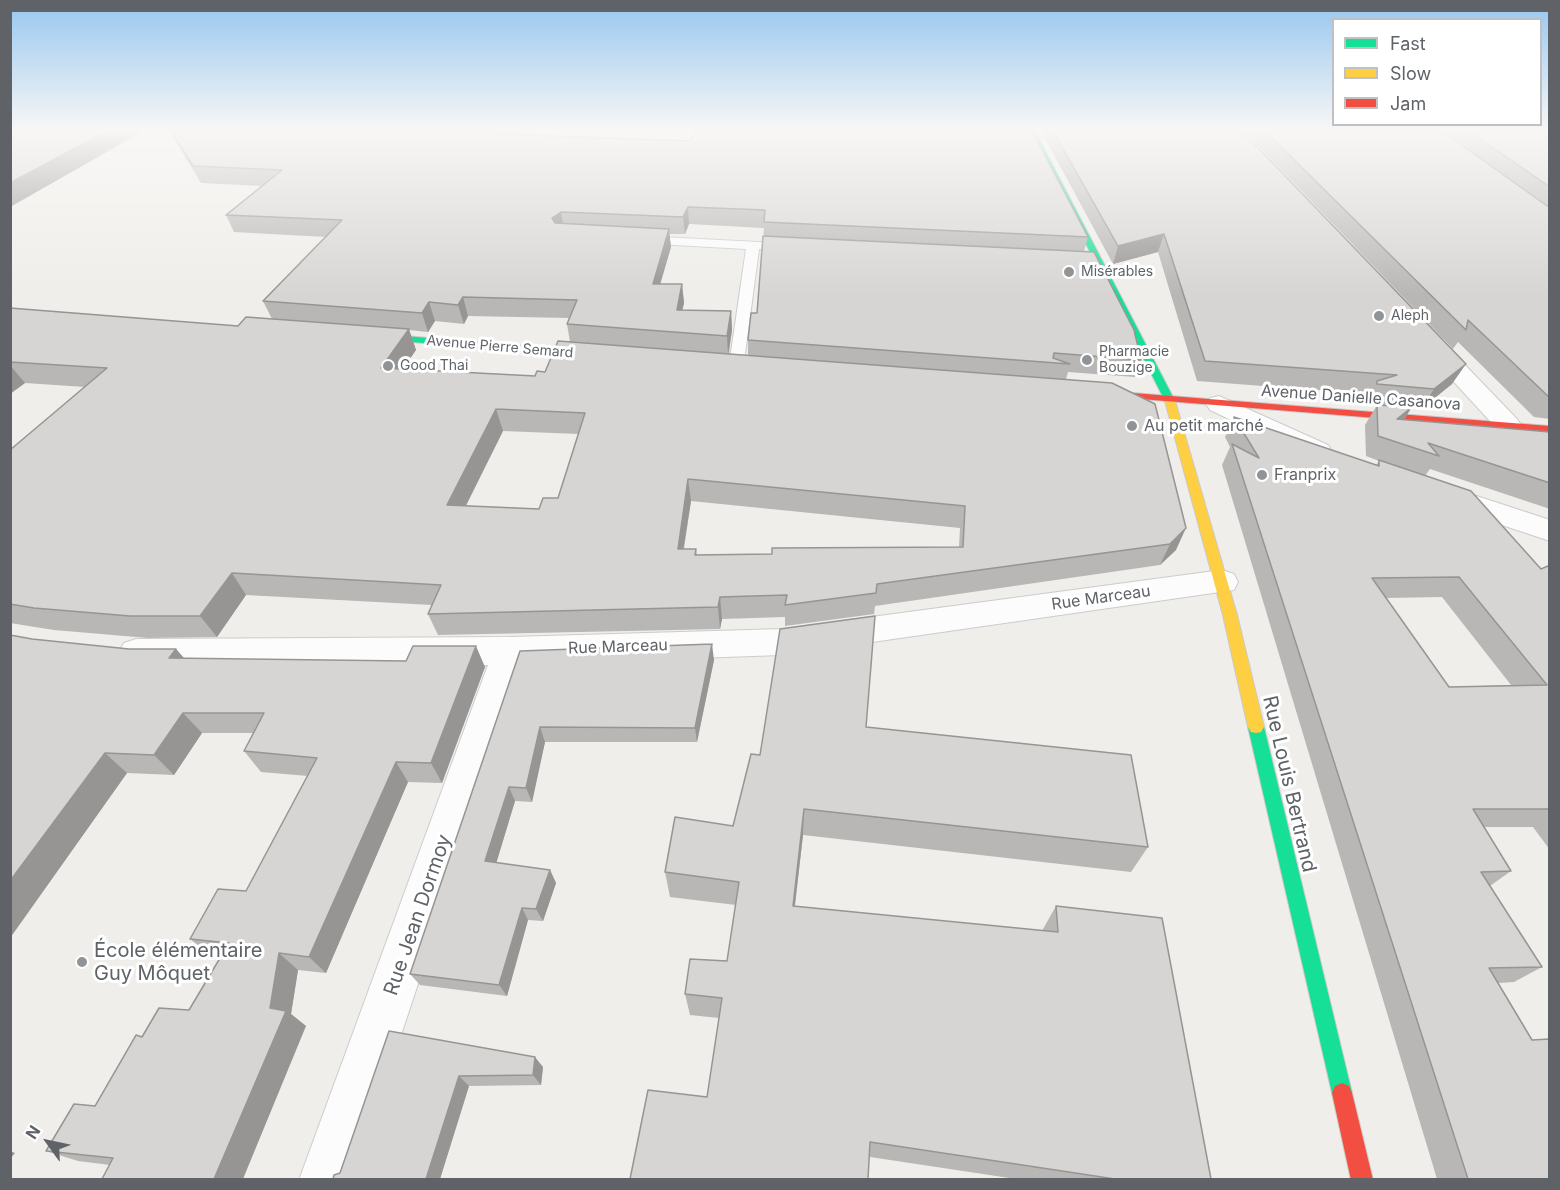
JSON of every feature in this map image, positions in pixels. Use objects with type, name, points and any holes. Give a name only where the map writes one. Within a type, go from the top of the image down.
[{"type":"main road","name":"Rue Louis Bertrand","points":[[1059,185],[1169,399],[1222,582],[1362,1179]]},
{"type":"main road","name":"Avenue Pierre Semard","points":[[359,335],[607,355]]},
{"type":"main road","points":[[1082,392],[1169,399]]},
{"type":"main road","name":"Avenue Danielle Casanova","points":[[1169,399],[1550,429]]},
{"type":"street","points":[[1416,327],[1508,425]]},
{"type":"street","points":[[1220,404],[1340,460]]},
{"type":"street","points":[[1418,486],[1550,531]]},
{"type":"street","points":[[1506,516],[1516,547]]},
{"type":"street","name":"Rue Marceau","points":[[107,651],[148,654],[511,651],[805,639],[1222,582]]},
{"type":"street","name":"Rue Jean Dormoy","points":[[326,1179],[511,651]]},
{"type":"lane","points":[[635,239],[810,248]]},
{"type":"lane","points":[[736,366],[753,245]]},
{"type":"lane","points":[[1082,261],[1098,262]]},
{"type":"building","points":[[264,185],[1060,185],[1088,237],[764,222],[765,210],[688,207],[683,217],[561,212],[552,218],[555,223],[669,229],[653,284],[682,284],[677,310],[731,311],[727,336],[567,324],[577,300],[463,297],[458,305],[429,302],[422,313],[263,301],[342,220],[226,215]]},
{"type":"building","points":[[1083,185],[1293,185],[1466,364],[1434,389],[1377,384],[1377,381],[1397,375],[1205,361],[1164,234],[1118,246]]},
{"type":"building","points":[[1319,185],[1517,185],[1550,208],[1550,398],[1468,320],[1466,330]]},
{"type":"building","points":[[763,236],[1094,252],[1134,330],[1141,360],[1054,353],[1053,358],[1070,364],[748,340],[751,313],[757,313]]},
{"type":"building","points":[[10,308],[238,326],[246,317],[409,329],[381,368],[535,376],[537,371],[545,372],[558,341],[1112,383],[1155,404],[1186,528],[1170,544],[877,584],[876,593],[785,605],[787,595],[720,597],[718,607],[428,614],[441,585],[232,573],[200,616],[130,616],[34,608],[10,604],[10,450],[107,368],[10,362]],"holes":[[[496,409],[585,413],[558,498],[543,498],[539,509],[447,505]],[[688,479],[965,506],[963,547],[772,548],[772,554],[695,555],[696,549],[678,549]]]},
{"type":"building","points":[[1377,405],[1412,407],[1397,419],[1550,432],[1550,483],[1428,443],[1439,456],[1378,436]]},
{"type":"building","points":[[1234,417],[1379,466],[1379,460],[1471,491],[1541,569],[1548,566],[1550,568],[1550,809],[1473,809],[1511,871],[1481,872],[1542,967],[1489,968],[1532,1040],[1550,1039],[1550,1179],[1468,1179],[1232,444],[1259,458]],"holes":[[[1459,577],[1547,685],[1449,687],[1372,578]]]},
{"type":"building","points":[[875,616],[866,727],[1131,755],[1148,847],[804,809],[793,906],[1058,932],[1056,906],[1162,918],[1211,1179],[1115,1179],[870,1142],[868,1179],[630,1179],[648,1090],[707,1097],[722,998],[685,994],[690,959],[727,961],[739,882],[665,872],[675,817],[733,826],[751,754],[760,755],[780,629]]},
{"type":"building","points":[[10,635],[129,649],[176,649],[169,658],[406,661],[413,646],[476,646],[431,763],[396,762],[309,957],[279,953],[270,1008],[286,1011],[214,1179],[102,1179],[113,1158],[46,1151],[74,1104],[95,1106],[136,1035],[142,1037],[159,1008],[189,1010],[229,943],[190,939],[218,889],[246,891],[317,758],[244,751],[264,713],[183,713],[154,755],[105,753],[10,881]]},
{"type":"building","points":[[712,644],[695,728],[540,727],[526,788],[509,787],[485,861],[550,870],[536,909],[522,908],[499,985],[410,974],[520,651]]},
{"type":"building","points":[[389,1031],[535,1057],[533,1075],[459,1076],[426,1179],[333,1179],[334,1175],[340,1173]]},
{"type":"traffic: fast","points":[[1059,185],[1170,401]]},
{"type":"traffic: fast","points":[[368,336],[598,355]]},
{"type":"traffic: fast","points":[[1256,727],[1342,1093]]},
{"type":"traffic: slow","points":[[1170,401],[1230,615],[1256,727]]},
{"type":"traffic: jam","points":[[1095,393],[1550,429]]},
{"type":"traffic: jam","points":[[1342,1093],[1362,1180]]},
{"type":"place","name":"Misérables","points":[[1069,272]]},
{"type":"place","name":"Aleph","points":[[1379,316]]},
{"type":"place","name":"Pharmacie Bouzige","points":[[1087,360]]},
{"type":"place","name":"Good Thai","points":[[388,366]]},
{"type":"place","name":"Au petit marché","points":[[1132,426]]},
{"type":"place","name":"Franprix","points":[[1262,475]]},
{"type":"place","name":"École élémentaire Guy Môquet","points":[[82,962]]}]
